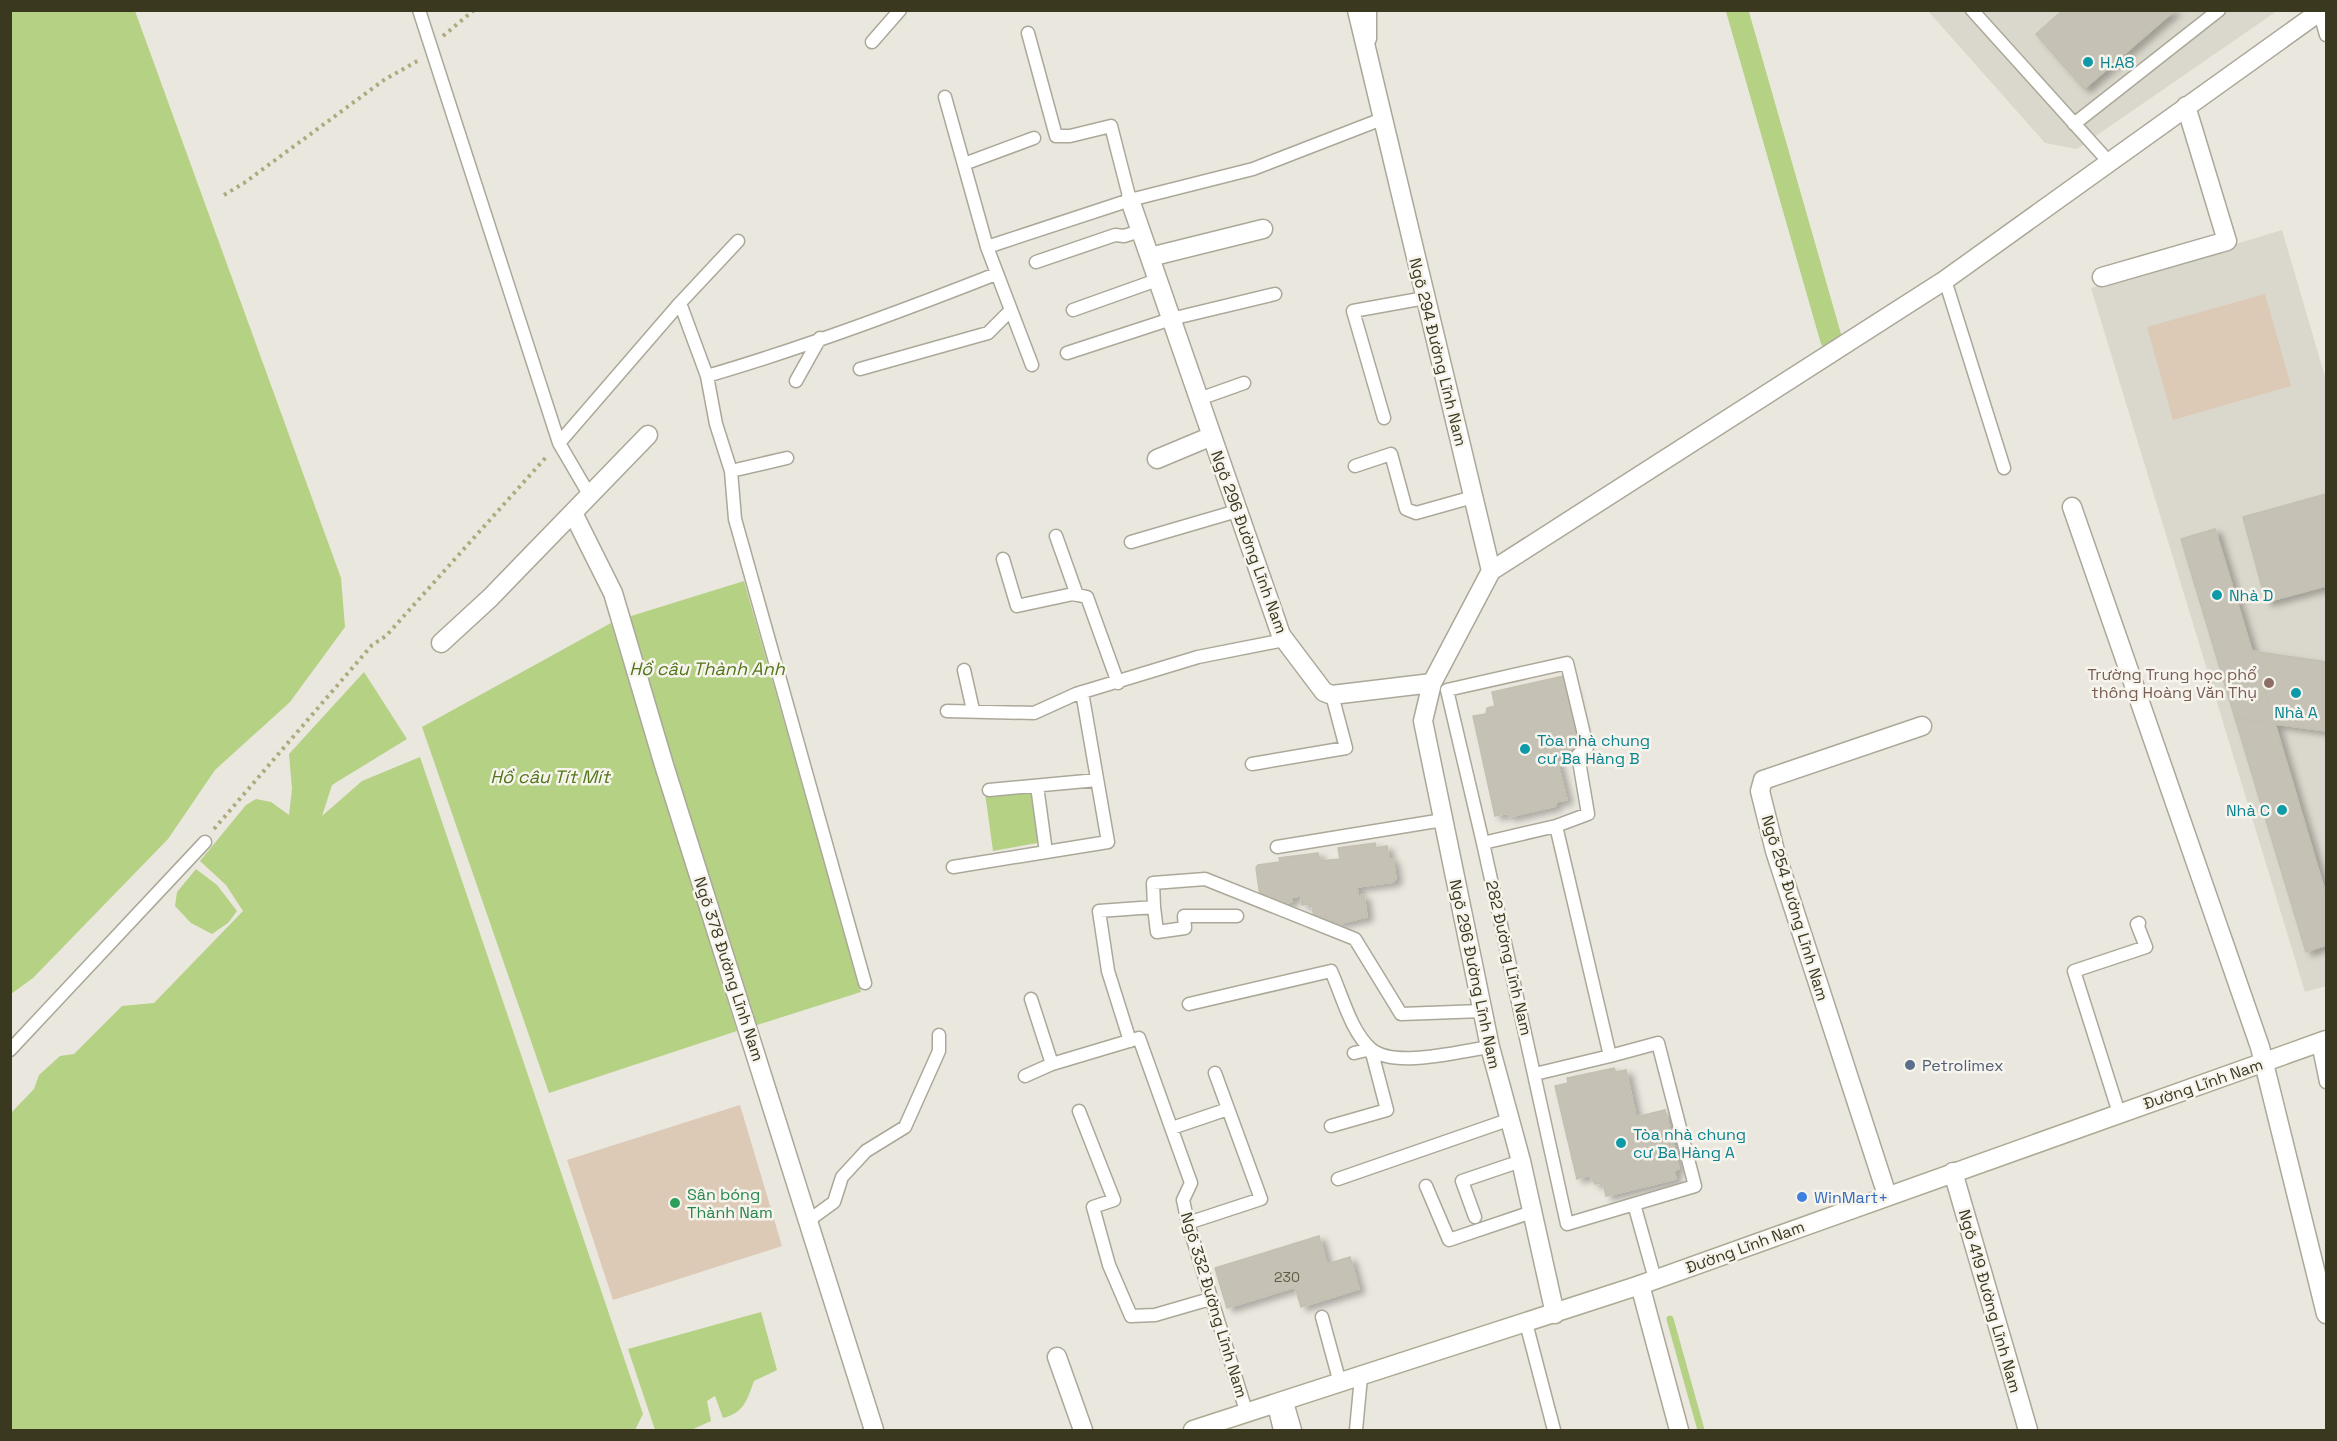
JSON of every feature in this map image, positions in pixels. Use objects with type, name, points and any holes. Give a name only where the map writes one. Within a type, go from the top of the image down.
[{"type":"street","name":"Ngõ 294 Đường Lĩnh Nam","points":[[1357,10],[1491,571]]},
{"type":"street","points":[[1332,695],[1432,683],[1491,571],[1944,280],[2320,11]]},
{"type":"street","points":[[2102,277],[2227,241],[2186,106]]},
{"type":"street","name":"Ngõ 296 Đường Lĩnh Nam","points":[[1130,200],[1132,233],[1150,257],[1284,640],[1324,692],[1332,695]]},
{"type":"street","points":[[1150,257],[1263,229]]},
{"type":"street","points":[[441,643],[590,496],[648,435]]},
{"type":"street","points":[[1157,459],[1212,436]]},
{"type":"street","points":[[2072,507],[2265,1062],[2326,1314]]},
{"type":"street","name":"Ngõ 378 Đường Lĩnh Nam","points":[[573,513],[613,593],[664,765],[874,1431]]},
{"type":"street","name":"Ngõ 296 Đường Lĩnh Nam","points":[[1432,683],[1423,721],[1490,1047],[1521,1161],[1555,1314]]},
{"type":"street","name":"Ngõ 254 Đường Lĩnh Nam","points":[[1887,1195],[1775,851],[1760,791],[1763,780],[1769,777],[1922,726]]},
{"type":"street","name":"Đường Lĩnh Nam","points":[[1203,1429],[1648,1282],[2322,1041]]},
{"type":"street","name":"Ngõ 419 Đường Lĩnh Nam","points":[[1953,1172],[2028,1431]]},
{"type":"street","points":[[1648,1282],[1679,1431]]},
{"type":"street","points":[[1058,1357],[1083,1431]]},
{"type":"street","points":[[1282,1403],[1284,1431]]},
{"type":"lane","points":[[419,10],[559,443],[590,496]]},
{"type":"lane","points":[[872,42],[900,10]]},
{"type":"lane","points":[[1370,10],[1370,64]]},
{"type":"lane","points":[[1972,10],[2108,161]]},
{"type":"lane","points":[[2074,124],[2219,10]]},
{"type":"lane","points":[[2320,11],[2326,35]]},
{"type":"lane","name":"Ngõ 296 Đường Lĩnh Nam","points":[[1028,33],[1056,136],[1070,136],[1111,126],[1130,200]]},
{"type":"lane","points":[[945,97],[987,247],[1032,365]]},
{"type":"lane","points":[[987,247],[1130,200],[1253,169],[1382,119]]},
{"type":"lane","points":[[964,164],[1034,138]]},
{"type":"lane","points":[[1038,265],[1119,241],[1132,233]]},
{"type":"lane","points":[[559,443],[680,303],[738,241]]},
{"type":"lane","points":[[707,376],[754,362],[916,305],[996,273]]},
{"type":"lane","points":[[1073,310],[1157,280]]},
{"type":"lane","points":[[1944,280],[2004,468]]},
{"type":"lane","points":[[1067,353],[1171,319],[1275,294]]},
{"type":"lane","points":[[1384,418],[1353,310],[1425,298]]},
{"type":"lane","points":[[680,303],[707,376],[716,424],[731,471],[735,519],[865,983]]},
{"type":"lane","points":[[860,369],[988,333],[1011,310]]},
{"type":"lane","points":[[796,381],[820,338]]},
{"type":"lane","points":[[1199,399],[1244,383]]},
{"type":"lane","points":[[1355,466],[1391,454],[1406,509],[1416,513],[1473,497]]},
{"type":"lane","points":[[731,471],[787,458]]},
{"type":"lane","points":[[1131,542],[1237,511]]},
{"type":"lane","points":[[1056,536],[1077,595]]},
{"type":"lane","points":[[1003,560],[1017,606],[1077,595],[1087,597],[1118,683]]},
{"type":"lane","points":[[947,711],[1034,713],[1082,693],[1198,657],[1284,640]]},
{"type":"lane","name":"282 Đường Lĩnh Nam","points":[[1483,843],[1556,826],[1588,814],[1578,754],[1587,747],[1567,663],[1447,690],[1567,1224],[1695,1186],[1658,1043],[1535,1074]]},
{"type":"lane","points":[[964,670],[973,710]]},
{"type":"lane","points":[[953,867],[1108,842],[1082,693]]},
{"type":"lane","points":[[1252,764],[1346,748],[1332,695]]},
{"type":"lane","points":[[989,790],[1097,780]]},
{"type":"lane","points":[[1037,786],[1046,852]]},
{"type":"lane","points":[[1277,847],[1443,820]]},
{"type":"lane","points":[[1556,826],[1610,1056]]},
{"type":"lane","points":[[10,1050],[205,842]]},
{"type":"lane","points":[[1237,916],[1184,916],[1185,928],[1158,932],[1153,883],[1205,879],[1355,939],[1401,1014],[1482,1011]]},
{"type":"lane","points":[[1025,1076],[1052,1064],[1130,1041],[1108,971],[1099,911],[1154,907]]},
{"type":"lane","points":[[2119,1113],[2074,971],[2146,946],[2137,924],[2139,923]]},
{"type":"lane","points":[[1189,1004],[1331,971],[1357,1030],[1371,1048],[1384,1057],[1406,1059],[1490,1047]]},
{"type":"lane","points":[[1031,999],[1052,1064]]},
{"type":"lane","points":[[808,1221],[834,1202],[842,1178],[866,1151],[904,1127],[939,1051],[939,1035]]},
{"type":"lane","name":"Ngõ 332 Đường Lĩnh Nam","points":[[1130,1041],[1139,1038],[1191,1183],[1183,1200],[1188,1223],[1247,1414]]},
{"type":"lane","points":[[2322,1041],[2326,1082]]},
{"type":"lane","points":[[1354,1053],[1371,1048]]},
{"type":"lane","points":[[1332,1126],[1387,1110],[1371,1048]]},
{"type":"lane","points":[[1188,1223],[1261,1199],[1215,1073]]},
{"type":"lane","points":[[1172,1128],[1228,1109]]},
{"type":"lane","points":[[1079,1111],[1114,1200],[1093,1207],[1109,1265],[1131,1316],[1155,1315],[1210,1299]]},
{"type":"lane","points":[[1338,1179],[1508,1120]]},
{"type":"lane","points":[[1475,1217],[1462,1181],[1521,1161]]},
{"type":"lane","points":[[1426,1186],[1449,1240],[1532,1212]]},
{"type":"lane","points":[[1634,1204],[1648,1282]]},
{"type":"lane","points":[[1322,1317],[1340,1383]]},
{"type":"lane","points":[[1526,1323],[1554,1431]]},
{"type":"lane","points":[[1356,1431],[1361,1377]]},
{"type":"lane","points":[[1282,1403],[1295,1431]]},
{"type":"path","points":[[224,195],[244,183],[384,80],[432,49],[474,10]]},
{"type":"path","points":[[205,842],[221,819],[372,645],[386,636],[559,443]]},
{"type":"shaded area","points":[[1928,11],[2277,11],[2077,149],[2045,143]]},
{"type":"shaded area","name":"Trường Trung học phổ thông Hoàng Văn Thụ","points":[[2282,230],[2326,380],[2326,986],[2305,992],[2091,288]]},
{"type":"shaded area","points":[[2265,294],[2291,386],[2173,420],[2147,327]]},
{"type":"shaded area","name":"Sân bóng Thành Nam","points":[[740,1105],[782,1246],[613,1300],[567,1160]]},
{"type":"water","points":[[11,10],[135,11],[341,578],[345,627],[290,702],[215,770],[168,839],[33,978],[11,994]]},
{"type":"water","name":"Hồ câu Thành Anh","points":[[744,581],[861,992],[754,1026],[628,617]]},
{"type":"water","name":"Hồ câu Tít Mít","points":[[611,623],[737,1031],[549,1093],[422,727]]},
{"type":"water","points":[[364,672],[407,739],[332,785],[322,816],[362,781],[420,757],[643,1414],[635,1430],[11,1430],[11,1113],[34,1089],[39,1075],[60,1056],[74,1054],[122,1006],[154,1003],[243,911],[226,885],[200,861],[246,805],[256,799],[271,802],[289,815],[292,789],[289,754]]},
{"type":"water","points":[[1033,788],[1043,842],[993,851],[985,793]]},
{"type":"water","points":[[196,869],[217,885],[237,911],[228,923],[212,934],[191,923],[175,906],[177,892]]},
{"type":"water","points":[[761,1312],[777,1370],[754,1381],[744,1405],[730,1416],[723,1418],[715,1396],[707,1401],[711,1421],[691,1430],[655,1430],[628,1349]]},
{"type":"building","name":"H.A8","points":[[2063,10],[2175,10],[2084,89],[2036,34]]},
{"type":"building","points":[[2326,494],[2326,586],[2266,602],[2243,517]]},
{"type":"building","name":"Nhà D","points":[[2215,529],[2275,724],[2235,718],[2181,539]]},
{"type":"building","name":"Nhà A","points":[[2252,651],[2326,662],[2326,731],[2275,724]]},
{"type":"building","name":"Tòa nhà chung cư Ba Hàng B","points":[[1564,676],[1566,685],[1571,685],[1583,746],[1555,752],[1567,800],[1555,802],[1556,806],[1509,817],[1508,813],[1495,816],[1473,716],[1486,714],[1487,708],[1495,706],[1492,692]]},
{"type":"building","name":"Nhà C","points":[[2235,718],[2275,724],[2326,895],[2326,945],[2306,952]]},
{"type":"building","points":[[1375,843],[1376,848],[1387,846],[1389,860],[1393,859],[1396,879],[1393,882],[1357,887],[1358,896],[1364,895],[1367,917],[1337,924],[1336,920],[1326,920],[1325,916],[1314,918],[1312,904],[1302,905],[1301,896],[1291,897],[1292,902],[1276,904],[1274,900],[1264,901],[1263,896],[1260,896],[1256,868],[1258,865],[1280,862],[1279,858],[1318,853],[1320,861],[1340,859],[1338,848]]},
{"type":"building","name":"Tòa nhà chung cư Ba Hàng A","points":[[1614,1068],[1616,1072],[1626,1070],[1636,1117],[1665,1110],[1679,1169],[1674,1170],[1676,1179],[1606,1196],[1603,1183],[1595,1184],[1589,1175],[1577,1179],[1555,1086],[1568,1083],[1567,1078]]},
{"type":"building","points":[[1319,1236],[1327,1264],[1350,1257],[1359,1289],[1301,1307],[1295,1287],[1227,1308],[1215,1268]]},
{"type":"waterway","points":[[1737,10],[1831,339]]},
{"type":"waterway","points":[[1670,1319],[1701,1430]]},
{"type":"place","name":"H.A8","points":[[2088,62]]},
{"type":"place","name":"Nhà D","points":[[2217,595]]},
{"type":"place","name":"Trường Trung học phổ thông Hoàng Văn Thụ","points":[[2269,683]]},
{"type":"place","name":"Nhà A","points":[[2296,693]]},
{"type":"place","name":"Tòa nhà chung cư Ba Hàng B","points":[[1525,749]]},
{"type":"place","name":"Nhà C","points":[[2282,810]]},
{"type":"place","name":"Petrolimex","points":[[1910,1065]]},
{"type":"place","name":"Tòa nhà chung cư Ba Hàng A","points":[[1621,1143]]},
{"type":"place","name":"WinMart+","points":[[1802,1197]]},
{"type":"place","name":"Sân bóng Thành Nam","points":[[675,1203]]}]
